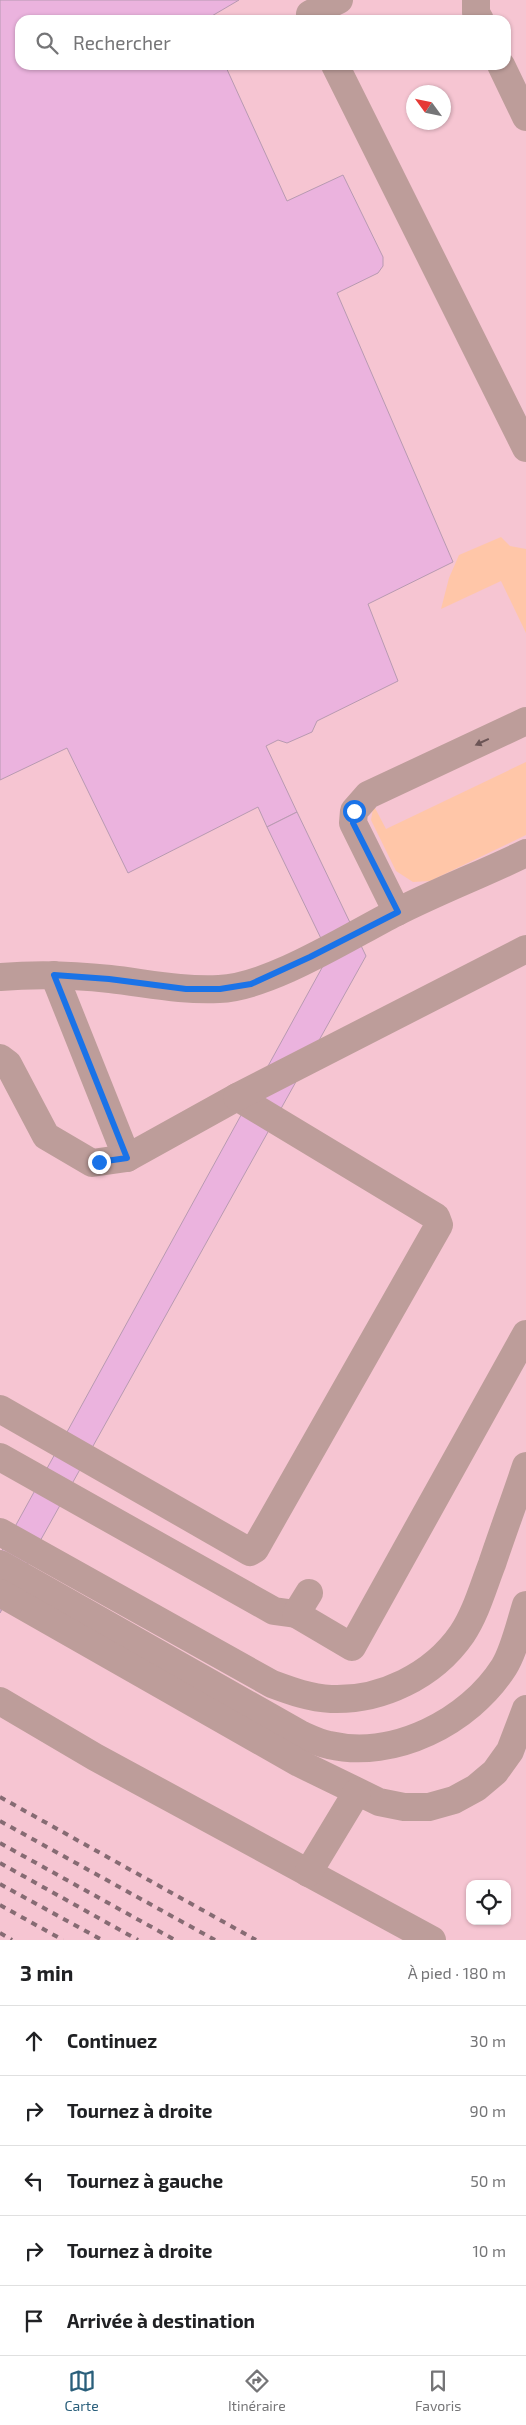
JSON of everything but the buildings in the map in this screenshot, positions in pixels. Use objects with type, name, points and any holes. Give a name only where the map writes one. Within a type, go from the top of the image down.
[{"type":"lane","points":[[308,11],[339,0]]},
{"type":"lane","points":[[476,0],[478,15]]},
{"type":"lane","points":[[337,70],[526,448]]},
{"type":"lane","points":[[503,70],[526,118]]},
{"type":"lane","points":[[398,912],[353,823],[354,811],[368,795],[526,721]]},
{"type":"lane","points":[[0,977],[33,974],[54,975],[109,979],[186,989],[220,989],[251,984],[310,957],[398,912],[526,853]]},
{"type":"lane","points":[[0,1058],[8,1064],[46,1136],[92,1163],[127,1158],[236,1098],[526,949]]},
{"type":"lane","points":[[54,975],[127,1158]]},
{"type":"lane","points":[[0,1409],[250,1552],[255,1549],[439,1225],[436,1217],[236,1098]]},
{"type":"lane","points":[[0,1457],[274,1612],[303,1604],[352,1647],[526,1334]]},
{"type":"lane","points":[[0,1532],[272,1684],[300,1695],[323,1698],[361,1698],[390,1690],[418,1676],[442,1657],[462,1634],[476,1607],[526,1466]]},
{"type":"lane","points":[[0,1564],[300,1734],[329,1745],[362,1747],[396,1743],[424,1734],[453,1719],[479,1698],[504,1666],[526,1606]]},
{"type":"lane","points":[[0,1593],[299,1763],[379,1802],[404,1807],[429,1807],[454,1800],[476,1788],[495,1772],[510,1752],[526,1709]]},
{"type":"lane","points":[[0,1701],[104,1762],[432,1940]]},
{"type":"lane","points":[[308,1873],[357,1792]]},
{"type":"shaded area","points":[[0,0],[526,0],[526,1940],[0,1940]]},
{"type":"shaded area","points":[[501,537],[510,546],[526,549],[526,633],[501,581],[441,609],[449,578],[459,555]]},
{"type":"shaded area","points":[[526,762],[526,835],[430,881],[413,882],[396,871],[371,820],[373,809],[375,808],[386,829]]},
{"type":"railway","points":[[0,1797],[256,1940]]},
{"type":"railway","points":[[0,1821],[215,1940]]},
{"type":"railway","points":[[0,1843],[175,1940]]},
{"type":"railway","points":[[0,1863],[138,1940]]},
{"type":"railway","points":[[0,1884],[102,1940]]},
{"type":"railway","points":[[0,1905],[63,1940]]},
{"type":"railway","points":[[0,1933],[12,1940]]},
{"type":"route","points":[[99,1162],[127,1158],[54,975],[109,979],[186,989],[220,989],[251,984],[310,957],[398,912],[353,823],[354,811]]}]
